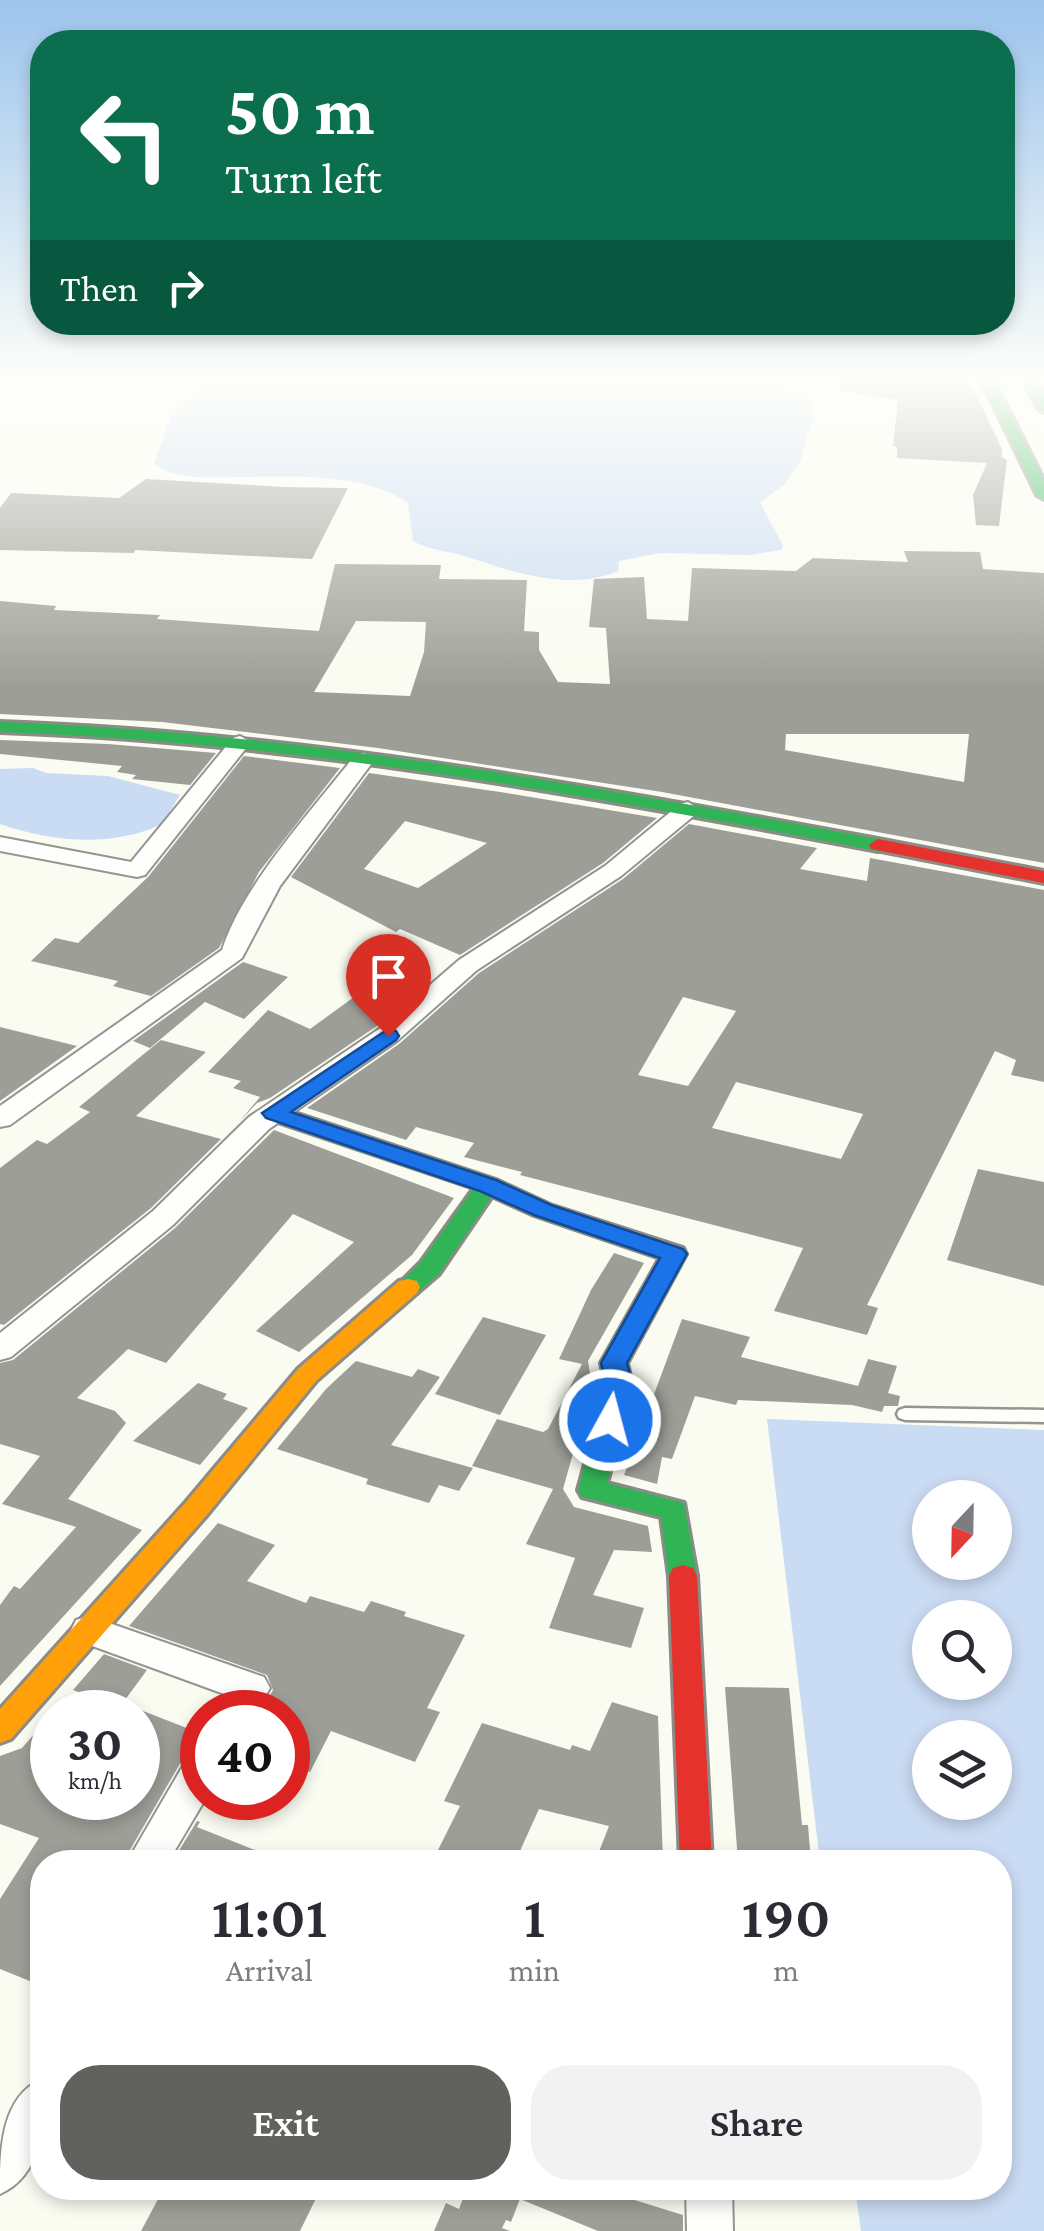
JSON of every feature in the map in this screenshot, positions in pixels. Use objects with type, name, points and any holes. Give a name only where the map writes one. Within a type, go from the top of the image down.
[{"type":"main road","points":[[0,727],[92,728],[364,759],[688,809],[1044,877]]},
{"type":"main road","points":[[274,1113],[674,1254],[614,1363],[619,1386],[592,1490],[674,1510],[682,1562],[695,1850]]},
{"type":"main road","points":[[0,1730],[307,1376],[430,1268],[488,1186]]},
{"type":"street","points":[[0,844],[138,870],[240,742]]},
{"type":"street","points":[[0,1119],[233,952],[234,941],[251,912],[364,759]]},
{"type":"street","points":[[0,1349],[162,1218],[274,1113],[388,1036],[468,966],[613,871],[688,809]]},
{"type":"street","points":[[89,1630],[250,1690]]},
{"type":"street","points":[[154,1850],[180,1807]]},
{"type":"street","points":[[0,2171],[30,2120]]},
{"type":"street","points":[[709,2200],[710,2231]]},
{"type":"lane","points":[[905,1414],[1044,1416]]},
{"type":"water","points":[[348,481],[787,481],[760,502],[783,546],[781,550],[749,555],[660,553],[619,561],[618,571],[599,577],[560,580],[419,544],[413,541],[408,503]]},
{"type":"water","points":[[33,768],[46,773],[108,776],[180,795],[162,824],[122,837],[61,838],[0,824],[0,769]]},
{"type":"water","points":[[767,1419],[1044,1430],[1044,2231],[861,2231],[857,2200],[1012,2200],[1012,1850],[819,1850]]},
{"type":"building","points":[[143,481],[348,488],[312,559],[135,550],[0,550],[0,508],[11,493],[119,498]]},
{"type":"building","points":[[979,481],[1004,481],[999,526],[976,525],[973,495]]},
{"type":"building","points":[[904,551],[980,552],[983,569],[1044,573],[1044,863],[662,792],[378,748],[162,722],[0,714],[0,601],[56,606],[54,610],[160,615],[157,619],[319,631],[335,564],[441,565],[439,579],[527,580],[524,631],[539,632],[539,650],[558,682],[610,684],[606,628],[589,627],[594,579],[644,577],[647,619],[688,621],[692,568],[796,571],[813,558],[908,562]],"holes":[[[356,621],[426,622],[424,652],[410,696],[314,692]],[[786,734],[969,734],[964,782],[785,750]]]},
{"type":"building","points":[[0,740],[216,753],[190,785],[132,779],[136,775],[117,772],[122,766],[0,754]]},
{"type":"building","points":[[244,756],[340,768],[259,872],[219,948],[151,996],[113,986],[118,981],[31,961],[55,938],[78,943],[148,877]]},
{"type":"building","points":[[369,773],[657,818],[603,863],[460,955],[400,929],[396,932],[291,877]],"holes":[[[405,821],[487,843],[418,888],[364,869]]]},
{"type":"building","points":[[689,824],[817,848],[800,869],[867,881],[870,858],[1044,890],[1044,1082],[1011,1075],[1016,1060],[995,1051],[867,1305],[878,1308],[867,1335],[774,1311],[803,1248],[464,1157],[474,1143],[416,1127],[406,1140],[307,1108],[399,1044],[479,973],[623,879]],"holes":[[[683,997],[736,1011],[688,1086],[638,1075]],[[736,1082],[863,1114],[841,1159],[712,1128]]]},
{"type":"building","points":[[243,962],[288,977],[244,1019],[205,1002],[150,1048],[133,1041]]},
{"type":"building","points":[[384,981],[416,992],[377,1026],[257,1103],[239,1122],[260,1097],[233,1088],[241,1081],[208,1072],[268,1010],[310,1029],[365,989],[371,992]]},
{"type":"building","points":[[0,1027],[77,1046],[0,1101]]},
{"type":"building","points":[[161,1040],[206,1052],[136,1116],[221,1139],[151,1208],[4,1325],[0,1324],[0,1168],[37,1140],[47,1144],[90,1112],[79,1107]]},
{"type":"building","points":[[274,1130],[454,1198],[412,1255],[299,1352],[256,1331],[354,1242],[293,1214],[166,1363],[128,1349],[77,1398],[115,1411],[126,1423],[68,1499],[142,1530],[0,1686],[0,1605],[14,1586],[20,1589],[76,1527],[2,1504],[40,1456],[0,1444],[0,1363],[13,1360],[175,1228]]},
{"type":"building","points":[[978,1169],[1044,1182],[1044,1286],[947,1260]]},
{"type":"building","points":[[614,1253],[644,1263],[588,1361],[592,1386],[563,1489],[574,1507],[648,1526],[652,1552],[614,1550],[593,1595],[644,1608],[631,1648],[549,1628],[575,1558],[526,1544],[553,1489],[472,1466],[497,1419],[543,1432],[548,1429],[582,1364],[559,1359],[591,1290]]},
{"type":"building","points":[[483,1317],[546,1335],[500,1415],[435,1394]]},
{"type":"building","points":[[682,1319],[750,1337],[741,1357],[858,1386],[868,1359],[897,1366],[888,1393],[900,1396],[898,1406],[884,1406],[882,1412],[852,1405],[738,1400],[736,1405],[695,1396],[672,1459],[662,1457],[657,1484],[624,1475]]},
{"type":"building","points":[[356,1361],[412,1377],[418,1369],[440,1377],[391,1445],[473,1468],[459,1491],[439,1485],[429,1503],[366,1484],[368,1479],[277,1449],[326,1389]]},
{"type":"building","points":[[198,1383],[227,1394],[223,1399],[248,1408],[200,1465],[133,1441]]},
{"type":"building","points":[[218,1523],[275,1545],[247,1581],[306,1603],[310,1596],[364,1612],[371,1601],[465,1635],[427,1708],[440,1712],[415,1762],[331,1731],[310,1772],[310,1690],[273,1690],[267,1675],[129,1626]]},
{"type":"building","points":[[104,1654],[147,1670],[132,1690],[73,1690]]},
{"type":"building","points":[[725,1687],[789,1688],[802,1825],[808,1825],[810,1850],[737,1850]]},
{"type":"building","points":[[612,1702],[658,1716],[663,1850],[600,1850],[609,1826],[539,1809],[520,1850],[438,1850],[460,1806],[444,1801],[482,1723],[570,1750],[572,1745],[590,1751]]},
{"type":"building","points":[[160,1718],[180,1725],[180,1764],[160,1798]]},
{"type":"building","points":[[30,1739],[30,1820],[147,1820],[130,1850],[31,1850],[39,1838],[0,1824],[0,1756],[22,1748]]},
{"type":"building","points":[[197,1821],[197,1827],[255,1850],[179,1850]]},
{"type":"building","points":[[30,1852],[30,1981],[0,1969],[0,1899]]},
{"type":"building","points":[[158,2200],[315,2200],[300,2231],[141,2231]]},
{"type":"building","points":[[462,2200],[520,2200],[511,2222],[506,2220],[502,2228],[510,2231],[434,2231],[446,2203],[459,2209]]},
{"type":"building","points":[[522,2200],[634,2200],[683,2215],[683,2231],[598,2231]]},
{"type":"traffic: fast","points":[[1037,481],[1044,495]]},
{"type":"traffic: fast","points":[[0,727],[111,731],[331,751],[551,785],[878,845]]},
{"type":"traffic: fast","points":[[274,1113],[488,1185],[430,1268],[408,1287]]},
{"type":"traffic: fast","points":[[488,1185],[542,1210],[674,1254],[614,1363],[619,1386],[592,1490],[674,1510],[683,1576]]},
{"type":"traffic: slow","points":[[0,1730],[196,1509],[307,1375],[408,1287]]},
{"type":"traffic: jam","points":[[878,845],[1044,877]]},
{"type":"traffic: jam","points":[[683,1576],[695,1850]]},
{"type":"route","points":[[388,1036],[274,1113],[674,1254],[614,1363],[619,1386],[610,1420]]}]
